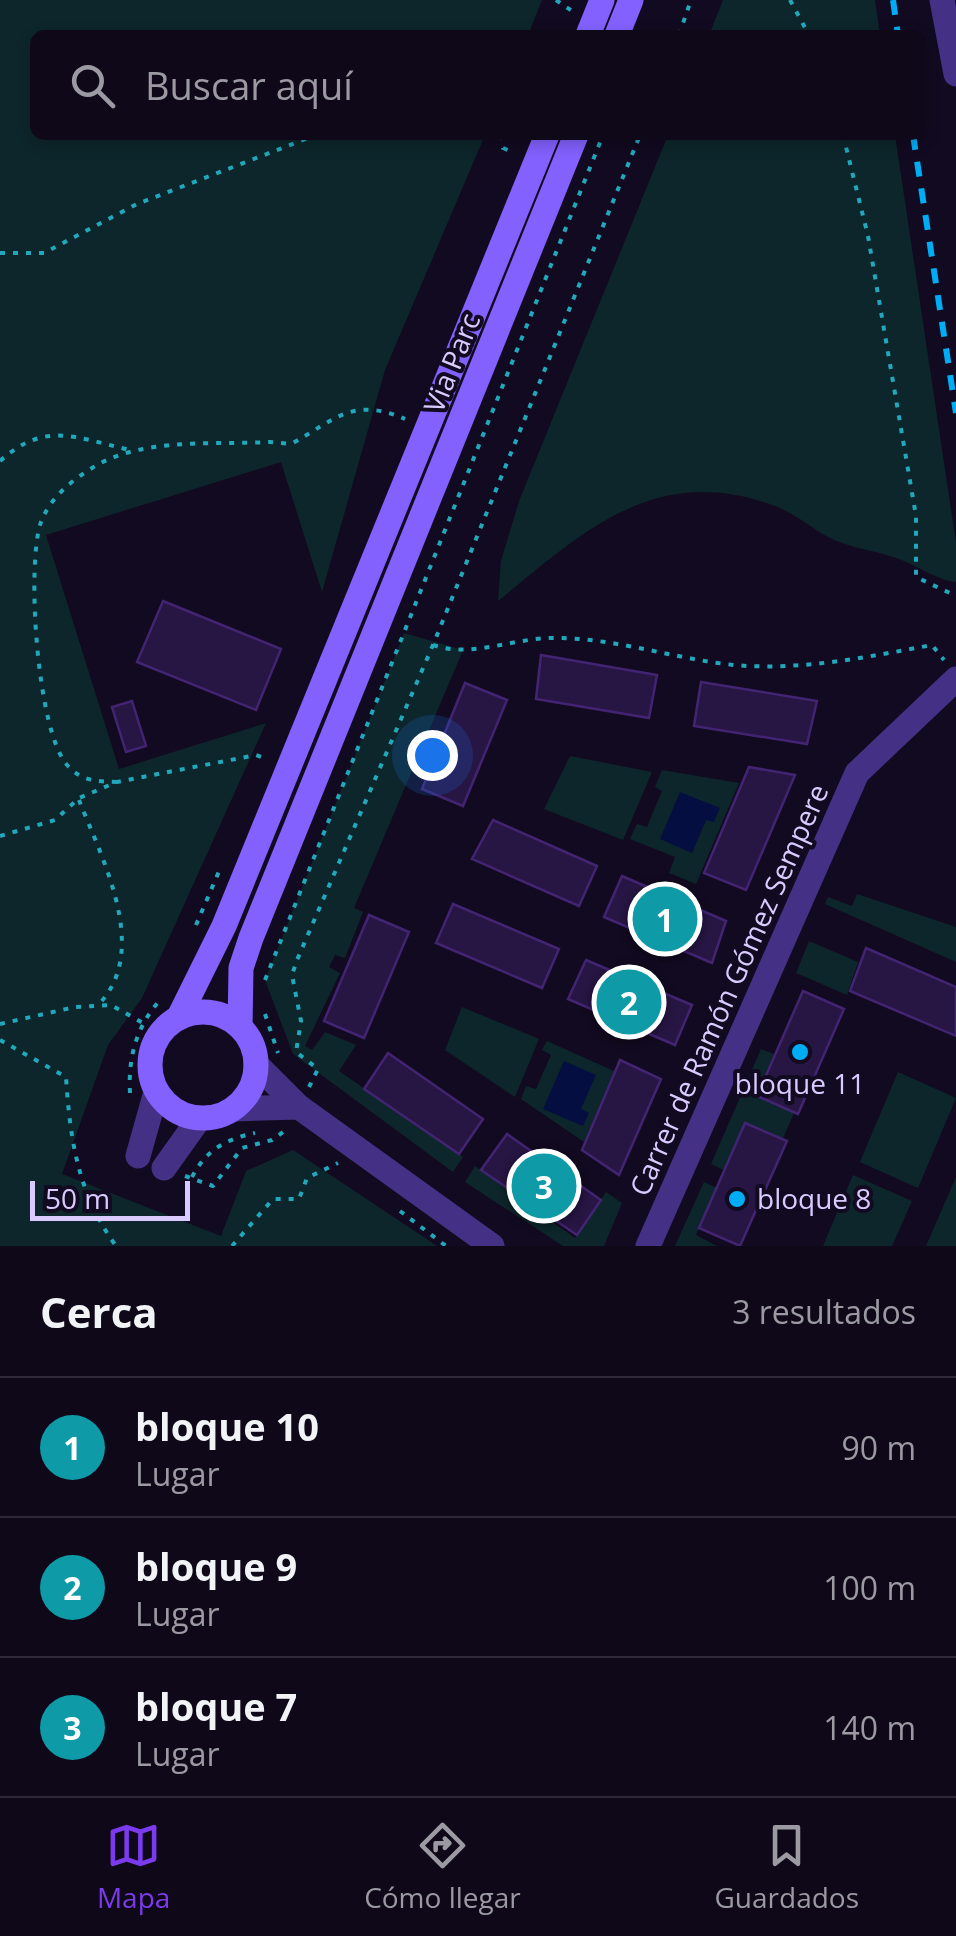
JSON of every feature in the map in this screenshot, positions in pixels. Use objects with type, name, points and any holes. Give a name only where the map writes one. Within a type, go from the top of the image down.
[{"type":"main road","points":[[590,30],[602,0]]},
{"type":"main road","points":[[618,30],[631,0]]},
{"type":"main road","name":"Via Parc","points":[[180,1016],[224,926],[545,140]]},
{"type":"main road","name":"Via Parc","points":[[240,1026],[241,968],[251,938],[574,140]]},
{"type":"main road","points":[[211,1012],[240,1026],[248,1037],[256,1064],[250,1089],[234,1109],[200,1119],[167,1106],[150,1076],[154,1041],[180,1016],[211,1012]]},
{"type":"street","points":[[942,0],[956,74]]},
{"type":"street","name":"Carrer de Ramón Gómez Sempere","points":[[648,1246],[858,773],[945,674]]},
{"type":"street","points":[[256,1064],[300,1107],[492,1246]]},
{"type":"street","points":[[138,1156],[156,1092]]},
{"type":"street","points":[[234,1109],[300,1107]]},
{"type":"street","points":[[164,1168],[200,1119]]},
{"type":"path","points":[[556,0],[572,10]]},
{"type":"path","points":[[681,30],[691,0]]},
{"type":"path","points":[[790,0],[806,30]]},
{"type":"path","points":[[0,252],[44,252],[136,204],[303,140]]},
{"type":"path","points":[[502,140],[503,148],[514,153]]},
{"type":"path","points":[[263,992],[602,140]]},
{"type":"path","points":[[300,1107],[318,1069],[296,1052],[300,1021],[292,975],[439,630],[638,140]]},
{"type":"path","points":[[845,140],[868,236],[916,516],[916,576],[956,596]]},
{"type":"path","points":[[0,461],[20,443],[51,434],[132,451],[291,444],[341,412],[368,408],[405,420]]},
{"type":"path","points":[[116,782],[88,781],[70,768],[49,732],[38,643],[36,544],[42,521],[57,494],[92,468],[132,451]]},
{"type":"path","points":[[432,646],[458,654],[494,644],[567,638],[730,665],[769,667],[932,646],[944,660],[945,674]]},
{"type":"path","points":[[0,833],[54,820],[79,798],[116,782],[256,754],[266,759]]},
{"type":"path","points":[[79,798],[118,902],[120,962],[112,992],[97,1006]]},
{"type":"path","points":[[0,1024],[111,1005],[143,1023]]},
{"type":"path","points":[[264,1010],[284,1070]]},
{"type":"path","points":[[0,1040],[66,1077],[79,1178],[95,1218],[116,1246]]},
{"type":"path","points":[[232,1246],[273,1199],[298,1199],[307,1178],[338,1164]]},
{"type":"green space","points":[[0,0],[542,0],[530,30],[30,30],[30,140],[483,140],[385,370],[322,592],[281,462],[46,535],[119,769],[266,723],[142,998],[108,1045],[62,1174],[221,1236],[246,1171],[293,1150],[437,1246],[0,1246]]},
{"type":"green space","points":[[723,0],[875,0],[879,30],[711,30]]},
{"type":"green space","points":[[666,140],[896,140],[956,543],[956,582],[835,540],[775,506],[732,495],[694,492],[658,498],[624,510],[561,550],[498,601],[501,561],[519,501]]},
{"type":"green space","points":[[404,633],[463,650],[354,908],[363,912],[345,958],[335,955],[329,967],[340,973],[305,1046],[312,1050],[325,1032],[356,1045],[339,1071],[463,1157],[453,1172],[293,1054],[265,980]]},
{"type":"green space","points":[[570,756],[652,772],[623,840],[544,809]]},
{"type":"green space","points":[[662,770],[739,783],[696,884],[669,873],[675,857],[630,839],[637,824],[647,827],[662,791],[655,787]]},
{"type":"green space","points":[[857,894],[956,927],[956,962],[825,904],[828,897],[852,906]]},
{"type":"green space","points":[[809,941],[858,962],[847,995],[796,973]]},
{"type":"green space","points":[[462,1007],[539,1039],[515,1097],[445,1050]]},
{"type":"green space","points":[[547,1041],[614,1071],[584,1142],[521,1099],[526,1086],[536,1089],[551,1055],[542,1050]]},
{"type":"green space","points":[[761,1049],[774,1054],[756,1096],[794,1113],[783,1138],[745,1122],[724,1170],[711,1164]]},
{"type":"green space","points":[[898,1072],[956,1098],[918,1188],[860,1162]]},
{"type":"green space","points":[[475,1166],[575,1238],[606,1192],[622,1203],[604,1246],[563,1246],[465,1182]]},
{"type":"green space","points":[[853,1175],[912,1201],[892,1246],[823,1246]]},
{"type":"green space","points":[[956,1177],[956,1246],[926,1246]]},
{"type":"green space","points":[[704,1182],[717,1188],[696,1235],[717,1246],[675,1246]]},
{"type":"shaded area","points":[[680,792],[720,808],[714,822],[706,820],[692,853],[660,839]]},
{"type":"shaded area","points":[[564,1061],[596,1075],[581,1109],[589,1113],[583,1126],[543,1109]]},
{"type":"building","points":[[163,601],[281,649],[256,710],[137,662]]},
{"type":"building","points":[[541,655],[657,675],[649,718],[536,699]]},
{"type":"building","points":[[701,682],[817,701],[807,744],[694,726]]},
{"type":"building","points":[[465,683],[507,700],[463,806],[422,789]]},
{"type":"building","points":[[132,701],[146,746],[126,752],[112,707]]},
{"type":"building","points":[[749,767],[795,775],[746,890],[704,873]]},
{"type":"building","points":[[493,820],[597,866],[579,906],[472,859]]},
{"type":"building","points":[[622,876],[726,921],[712,963],[604,917]]},
{"type":"building","points":[[453,904],[559,949],[542,988],[436,943]]},
{"type":"building","points":[[369,915],[409,932],[364,1038],[324,1021]]},
{"type":"building","points":[[866,948],[956,987],[956,1036],[850,991]]},
{"type":"building","points":[[586,960],[692,1005],[675,1045],[568,999]]},
{"type":"building","name":"bloque 11","points":[[803,991],[844,1009],[798,1114],[757,1096]]},
{"type":"building","points":[[388,1053],[483,1119],[459,1154],[364,1089]]},
{"type":"building","points":[[620,1060],[661,1079],[619,1175],[582,1150]]},
{"type":"building","name":"bloque 8","points":[[745,1123],[787,1141],[740,1246],[699,1228]]},
{"type":"building","points":[[507,1134],[601,1200],[577,1235],[481,1170]]},
{"type":"railway","points":[[893,0],[897,30]]},
{"type":"railway","points":[[914,140],[956,413]]},
{"type":"place","name":"bloque 10","points":[[665,919]]},
{"type":"place","name":"bloque 9","points":[[629,1002]]},
{"type":"place","name":"bloque 11","points":[[800,1052]]},
{"type":"place","name":"bloque 7","points":[[544,1186]]},
{"type":"place","name":"bloque 8","points":[[737,1199]]}]
